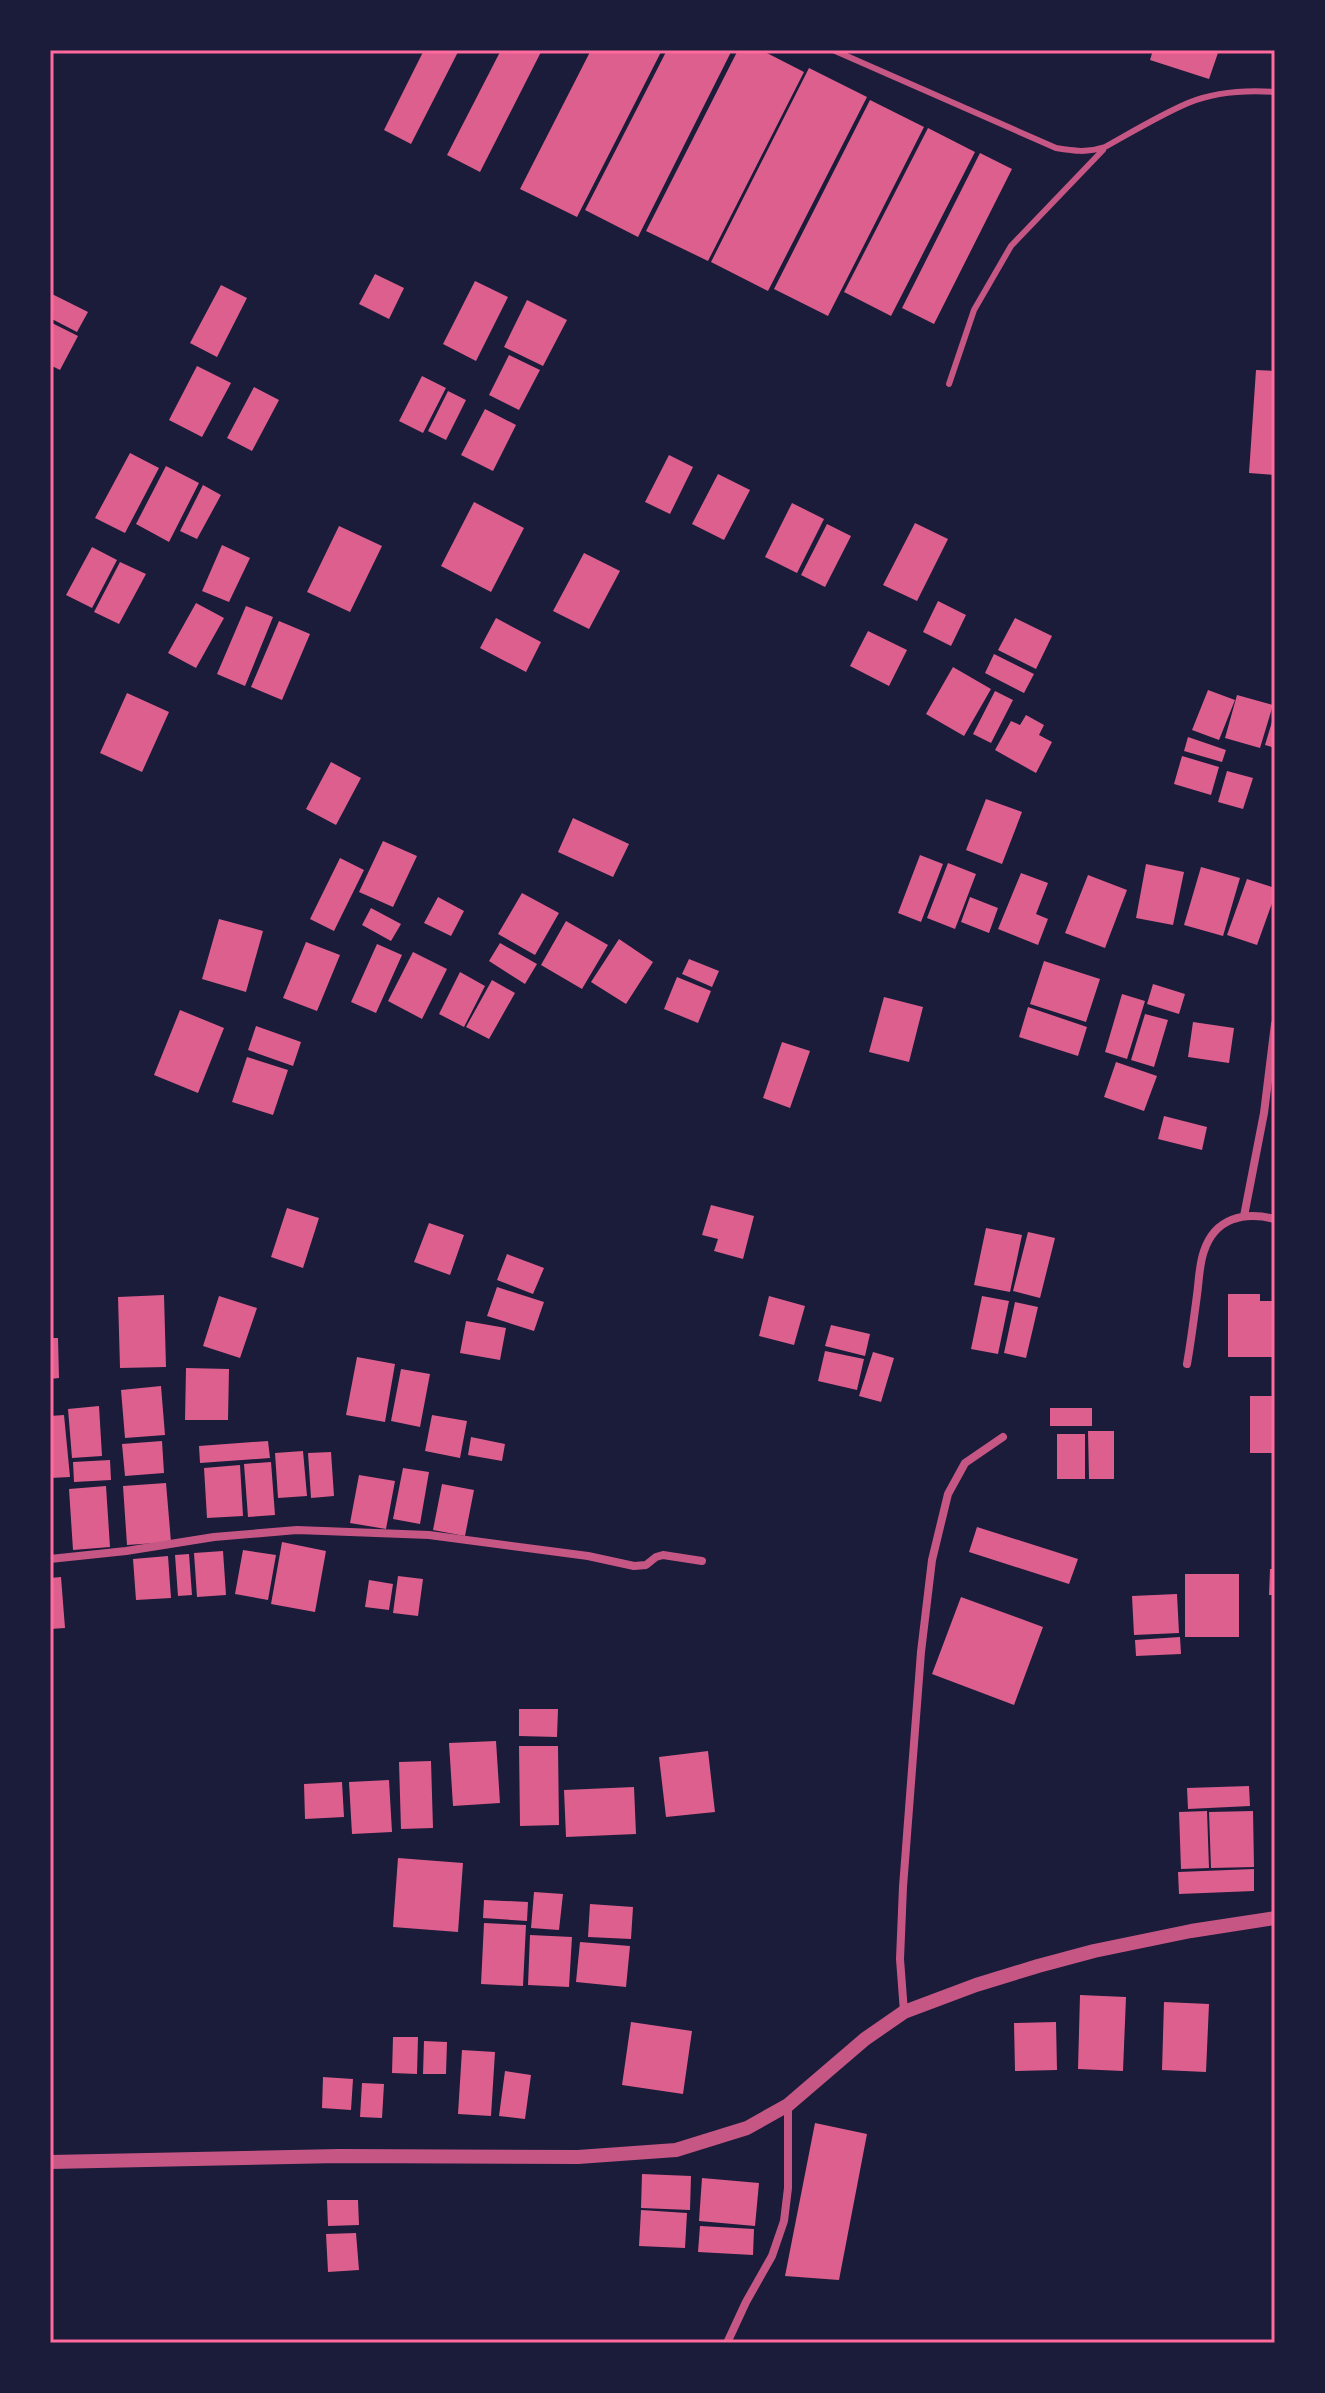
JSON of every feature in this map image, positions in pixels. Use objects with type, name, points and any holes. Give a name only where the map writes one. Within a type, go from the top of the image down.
[{"type":"street","points":[[1244,1216],[1264,1113],[1275,1024]]},
{"type":"street","points":[[1187,1364],[1204,1252],[1216,1229],[1228,1220],[1244,1216],[1275,1219]]},
{"type":"street","points":[[904,2012],[900,1959],[903,1887],[921,1652],[932,1560],[948,1494],[965,1463],[1003,1437]]},
{"type":"street","points":[[50,1559],[214,1537],[297,1530],[429,1535],[588,1556],[634,1566],[646,1565],[663,1555],[702,1561]]},
{"type":"street","points":[[50,2162],[339,2156],[578,2157],[676,2150],[747,2128],[788,2105],[865,2039],[904,2012],[976,1985],[1052,1962],[1191,1931],[1275,1918]]},
{"type":"street","points":[[727,2343],[772,2256],[784,2221],[788,2188],[788,2105]]},
{"type":"lane","points":[[833,50],[1056,148],[1077,152],[1105,147],[1189,102],[1224,93],[1254,90],[1275,92]]},
{"type":"lane","points":[[949,384],[974,310],[1011,246],[1105,147]]},
{"type":"building","points":[[424,50],[459,50],[411,144],[384,130]]},
{"type":"building","points":[[501,50],[542,50],[480,172],[447,155]]},
{"type":"building","points":[[591,50],[662,50],[577,217],[520,189]]},
{"type":"building","points":[[667,50],[732,50],[638,237],[585,210]]},
{"type":"building","points":[[738,50],[761,50],[804,72],[708,261],[646,231]]},
{"type":"building","points":[[1153,50],[1219,50],[1209,79],[1150,60]]},
{"type":"building","points":[[809,68],[867,97],[768,291],[711,262]]},
{"type":"building","points":[[870,100],[924,127],[828,316],[774,289]]},
{"type":"building","points":[[928,128],[975,152],[891,316],[844,292]]},
{"type":"building","points":[[980,153],[1012,169],[934,324],[902,308]]},
{"type":"building","points":[[375,274],[404,288],[389,319],[359,304]]},
{"type":"building","points":[[475,281],[508,297],[476,361],[443,344]]},
{"type":"building","points":[[221,285],[247,298],[217,357],[190,343]]},
{"type":"building","points":[[50,293],[88,312],[77,332],[50,318]]},
{"type":"building","points":[[527,300],[567,320],[543,366],[504,347]]},
{"type":"building","points":[[50,322],[78,336],[60,370],[50,365]]},
{"type":"building","points":[[509,355],[540,370],[519,410],[489,395]]},
{"type":"building","points":[[197,366],[231,383],[202,437],[169,420]]},
{"type":"building","points":[[1256,370],[1275,371],[1275,475],[1249,473]]},
{"type":"building","points":[[422,376],[446,388],[423,433],[399,421]]},
{"type":"building","points":[[254,387],[279,400],[252,451],[227,438]]},
{"type":"building","points":[[448,391],[466,400],[446,440],[428,431]]},
{"type":"building","points":[[485,409],[516,425],[493,471],[461,455]]},
{"type":"building","points":[[130,453],[159,468],[125,533],[95,518]]},
{"type":"building","points":[[669,455],[693,467],[670,514],[645,502]]},
{"type":"building","points":[[166,466],[199,483],[169,542],[136,524]]},
{"type":"building","points":[[718,474],[750,490],[724,540],[692,524]]},
{"type":"building","points":[[203,485],[221,495],[197,539],[180,531]]},
{"type":"building","points":[[474,502],[524,528],[491,592],[441,566]]},
{"type":"building","points":[[792,503],[824,519],[797,573],[765,557]]},
{"type":"building","points":[[915,523],[948,539],[917,601],[883,585]]},
{"type":"building","points":[[827,524],[851,536],[825,587],[801,575]]},
{"type":"building","points":[[339,526],[382,546],[350,612],[307,592]]},
{"type":"building","points":[[222,545],[250,558],[229,602],[202,591]]},
{"type":"building","points":[[92,547],[117,560],[92,608],[66,595]]},
{"type":"building","points":[[584,553],[620,571],[589,629],[553,611]]},
{"type":"building","points":[[120,562],[146,574],[119,624],[94,612]]},
{"type":"building","points":[[938,601],[966,615],[951,646],[923,632]]},
{"type":"building","points":[[196,603],[224,618],[196,668],[168,653]]},
{"type":"building","points":[[246,606],[273,617],[245,686],[217,674]]},
{"type":"building","points":[[496,618],[541,642],[526,672],[480,648]]},
{"type":"building","points":[[1015,618],[1052,636],[1036,669],[998,650]]},
{"type":"building","points":[[279,621],[310,634],[282,700],[251,687]]},
{"type":"building","points":[[868,631],[907,650],[889,686],[850,666]]},
{"type":"building","points":[[994,654],[1034,674],[1024,693],[985,673]]},
{"type":"building","points":[[953,667],[991,689],[964,736],[926,714]]},
{"type":"building","points":[[1208,690],[1235,700],[1219,740],[1192,730]]},
{"type":"building","points":[[995,691],[1013,700],[991,743],[973,734]]},
{"type":"building","points":[[127,693],[169,712],[142,772],[100,753]]},
{"type":"building","points":[[1237,695],[1273,705],[1260,748],[1225,738]]},
{"type":"building","points":[[1026,715],[1044,725],[1039,735],[1052,742],[1036,773],[995,750],[1011,721],[1020,725]]},
{"type":"building","points":[[1275,715],[1275,748],[1265,745]]},
{"type":"building","points":[[1188,737],[1226,750],[1222,762],[1184,751]]},
{"type":"building","points":[[1182,756],[1219,767],[1211,795],[1174,784]]},
{"type":"building","points":[[331,762],[361,778],[336,825],[306,809]]},
{"type":"building","points":[[1227,771],[1253,778],[1243,809],[1218,802]]},
{"type":"building","points":[[986,799],[1022,812],[1002,864],[966,850]]},
{"type":"building","points":[[573,818],[629,844],[613,877],[558,852]]},
{"type":"building","points":[[383,841],[417,856],[393,907],[359,892]]},
{"type":"building","points":[[920,855],[943,864],[921,922],[898,913]]},
{"type":"building","points":[[340,858],[364,870],[334,931],[310,919]]},
{"type":"building","points":[[948,863],[976,874],[955,929],[927,918]]},
{"type":"building","points":[[1146,864],[1184,872],[1173,925],[1136,918]]},
{"type":"building","points":[[1201,867],[1240,878],[1223,936],[1184,925]]},
{"type":"building","points":[[1021,873],[1048,883],[1036,914],[1048,919],[1038,945],[998,929]]},
{"type":"building","points":[[1088,875],[1127,890],[1105,948],[1065,933]]},
{"type":"building","points":[[1247,879],[1275,888],[1257,945],[1227,935]]},
{"type":"building","points":[[522,893],[559,913],[535,955],[498,934]]},
{"type":"building","points":[[438,897],[464,911],[451,936],[424,923]]},
{"type":"building","points":[[970,897],[998,908],[989,933],[961,922]]},
{"type":"building","points":[[371,908],[401,924],[391,941],[362,925]]},
{"type":"building","points":[[219,919],[263,931],[246,992],[202,979]]},
{"type":"building","points":[[566,921],[608,945],[582,989],[541,965]]},
{"type":"building","points":[[619,939],[653,962],[626,1004],[591,982]]},
{"type":"building","points":[[306,942],[340,955],[317,1011],[283,998]]},
{"type":"building","points":[[500,943],[537,964],[525,984],[489,961]]},
{"type":"building","points":[[377,944],[402,955],[376,1013],[351,1002]]},
{"type":"building","points":[[413,952],[447,969],[422,1019],[388,1001]]},
{"type":"building","points":[[689,959],[719,971],[712,987],[682,974]]},
{"type":"building","points":[[1044,961],[1100,979],[1086,1022],[1030,1004]]},
{"type":"building","points":[[460,972],[485,986],[464,1027],[439,1014]]},
{"type":"building","points":[[677,977],[711,991],[698,1023],[664,1009]]},
{"type":"building","points":[[492,980],[515,993],[489,1039],[466,1027]]},
{"type":"building","points":[[1153,984],[1185,994],[1179,1014],[1147,1004]]},
{"type":"building","points":[[1122,994],[1145,1001],[1127,1059],[1105,1052]]},
{"type":"building","points":[[884,997],[923,1007],[909,1062],[869,1052]]},
{"type":"building","points":[[1028,1007],[1087,1027],[1078,1056],[1019,1037]]},
{"type":"building","points":[[180,1010],[224,1028],[198,1093],[154,1075]]},
{"type":"building","points":[[1145,1014],[1168,1020],[1154,1067],[1131,1060]]},
{"type":"building","points":[[1193,1022],[1234,1028],[1229,1063],[1188,1057]]},
{"type":"building","points":[[256,1026],[301,1042],[293,1066],[248,1050]]},
{"type":"building","points":[[782,1042],[810,1051],[790,1108],[763,1098]]},
{"type":"building","points":[[247,1057],[288,1070],[273,1115],[232,1102]]},
{"type":"building","points":[[1116,1062],[1157,1076],[1144,1111],[1104,1097]]},
{"type":"building","points":[[1164,1116],[1207,1127],[1202,1150],[1158,1139]]},
{"type":"building","points":[[711,1205],[754,1216],[743,1259],[714,1251],[718,1239],[702,1235]]},
{"type":"building","points":[[287,1208],[319,1218],[303,1268],[271,1257]]},
{"type":"building","points":[[429,1223],[464,1235],[450,1275],[414,1262]]},
{"type":"building","points":[[986,1228],[1022,1235],[1010,1292],[974,1285]]},
{"type":"building","points":[[1028,1232],[1055,1238],[1040,1298],[1013,1291]]},
{"type":"building","points":[[507,1254],[544,1268],[533,1294],[497,1280]]},
{"type":"building","points":[[497,1287],[544,1302],[534,1331],[487,1316]]},
{"type":"building","points":[[1228,1294],[1260,1294],[1260,1301],[1275,1301],[1275,1357],[1228,1357]]},
{"type":"building","points":[[164,1295],[166,1367],[120,1368],[118,1297]]},
{"type":"building","points":[[219,1296],[257,1308],[240,1358],[203,1346]]},
{"type":"building","points":[[769,1296],[805,1306],[794,1345],[759,1336]]},
{"type":"building","points":[[982,1296],[1009,1301],[998,1354],[971,1349]]},
{"type":"building","points":[[1015,1302],[1038,1307],[1026,1358],[1004,1353]]},
{"type":"building","points":[[466,1321],[506,1328],[500,1360],[460,1353]]},
{"type":"building","points":[[831,1325],[870,1334],[865,1356],[825,1346]]},
{"type":"building","points":[[50,1338],[58,1338],[59,1378],[50,1379]]},
{"type":"building","points":[[825,1351],[864,1359],[857,1390],[818,1381]]},
{"type":"building","points":[[873,1352],[894,1358],[881,1402],[859,1396]]},
{"type":"building","points":[[357,1357],[395,1364],[385,1422],[346,1415]]},
{"type":"building","points":[[186,1368],[229,1369],[228,1420],[185,1420]]},
{"type":"building","points":[[401,1369],[430,1374],[420,1427],[391,1421]]},
{"type":"building","points":[[161,1386],[165,1435],[125,1438],[121,1390]]},
{"type":"building","points":[[1250,1396],[1275,1396],[1275,1453],[1250,1453]]},
{"type":"building","points":[[99,1406],[102,1456],[72,1458],[68,1409]]},
{"type":"building","points":[[1050,1408],[1092,1408],[1092,1426],[1050,1426]]},
{"type":"building","points":[[64,1415],[70,1477],[50,1478],[50,1416]]},
{"type":"building","points":[[432,1415],[467,1421],[460,1458],[425,1451]]},
{"type":"building","points":[[1088,1431],[1114,1431],[1114,1479],[1089,1479]]},
{"type":"building","points":[[1057,1434],[1085,1434],[1085,1479],[1057,1479]]},
{"type":"building","points":[[471,1437],[505,1444],[502,1461],[468,1455]]},
{"type":"building","points":[[162,1441],[164,1473],[125,1476],[122,1444]]},
{"type":"building","points":[[268,1441],[270,1458],[200,1463],[199,1446]]},
{"type":"building","points":[[303,1451],[307,1496],[278,1498],[275,1453]]},
{"type":"building","points":[[331,1452],[334,1496],[311,1498],[308,1453]]},
{"type":"building","points":[[110,1460],[111,1480],[74,1482],[73,1462]]},
{"type":"building","points":[[271,1462],[275,1515],[248,1517],[244,1464]]},
{"type":"building","points":[[240,1465],[243,1516],[207,1518],[204,1468]]},
{"type":"building","points":[[403,1468],[429,1472],[420,1524],[393,1519]]},
{"type":"building","points":[[359,1475],[395,1481],[386,1529],[350,1523]]},
{"type":"building","points":[[166,1483],[171,1542],[127,1545],[123,1486]]},
{"type":"building","points":[[442,1484],[474,1490],[465,1536],[433,1530]]},
{"type":"building","points":[[106,1486],[110,1547],[73,1550],[69,1489]]},
{"type":"building","points":[[977,1527],[1078,1559],[1069,1584],[969,1552]]},
{"type":"building","points":[[282,1542],[326,1551],[315,1612],[271,1604]]},
{"type":"building","points":[[243,1550],[276,1555],[268,1600],[235,1594]]},
{"type":"building","points":[[223,1551],[226,1595],[197,1597],[194,1553]]},
{"type":"building","points":[[189,1554],[192,1595],[178,1596],[175,1555]]},
{"type":"building","points":[[168,1556],[171,1598],[136,1600],[133,1559]]},
{"type":"building","points":[[1270,1569],[1275,1569],[1275,1595],[1269,1595]]},
{"type":"building","points":[[1185,1574],[1239,1574],[1239,1637],[1185,1637]]},
{"type":"building","points":[[398,1576],[423,1579],[418,1616],[393,1613]]},
{"type":"building","points":[[61,1577],[65,1628],[50,1629],[50,1578]]},
{"type":"building","points":[[369,1580],[393,1584],[389,1610],[365,1607]]},
{"type":"building","points":[[1177,1594],[1179,1633],[1134,1635],[1132,1596]]},
{"type":"building","points":[[961,1597],[1043,1627],[1014,1705],[932,1674]]},
{"type":"building","points":[[1180,1637],[1181,1654],[1136,1656],[1135,1640]]},
{"type":"building","points":[[519,1709],[558,1709],[557,1737],[519,1736]]},
{"type":"building","points":[[496,1741],[500,1803],[453,1806],[449,1743]]},
{"type":"building","points":[[519,1746],[558,1746],[559,1825],[520,1826]]},
{"type":"building","points":[[708,1751],[715,1812],[666,1817],[659,1757]]},
{"type":"building","points":[[431,1761],[433,1828],[401,1829],[399,1762]]},
{"type":"building","points":[[389,1780],[392,1832],[352,1834],[349,1782]]},
{"type":"building","points":[[342,1782],[344,1817],[305,1819],[304,1784]]},
{"type":"building","points":[[1249,1786],[1250,1806],[1188,1809],[1187,1788]]},
{"type":"building","points":[[634,1787],[636,1834],[566,1837],[564,1790]]},
{"type":"building","points":[[1207,1811],[1209,1868],[1181,1869],[1179,1812]]},
{"type":"building","points":[[1253,1811],[1254,1867],[1211,1868],[1209,1812]]},
{"type":"building","points":[[398,1858],[463,1863],[458,1932],[393,1927]]},
{"type":"building","points":[[1254,1869],[1254,1891],[1179,1894],[1178,1872]]},
{"type":"building","points":[[534,1892],[563,1894],[559,1930],[531,1928]]},
{"type":"building","points":[[484,1900],[528,1902],[527,1921],[483,1918]]},
{"type":"building","points":[[590,1904],[633,1907],[631,1939],[588,1937]]},
{"type":"building","points":[[484,1923],[526,1925],[523,1986],[481,1984]]},
{"type":"building","points":[[530,1935],[572,1937],[569,1987],[528,1985]]},
{"type":"building","points":[[580,1942],[630,1946],[626,1987],[576,1982]]},
{"type":"building","points":[[1080,1995],[1126,1997],[1123,2071],[1078,2069]]},
{"type":"building","points":[[1164,2002],[1209,2004],[1206,2072],[1162,2070]]},
{"type":"building","points":[[631,2022],[692,2031],[683,2094],[622,2085]]},
{"type":"building","points":[[1056,2022],[1057,2070],[1015,2071],[1014,2023]]},
{"type":"building","points":[[393,2037],[418,2037],[417,2074],[392,2073]]},
{"type":"building","points":[[424,2041],[447,2042],[446,2074],[423,2074]]},
{"type":"building","points":[[462,2050],[495,2052],[491,2116],[458,2114]]},
{"type":"building","points":[[505,2071],[531,2075],[525,2119],[499,2116]]},
{"type":"building","points":[[323,2077],[353,2079],[351,2110],[322,2108]]},
{"type":"building","points":[[362,2083],[384,2084],[382,2118],[360,2117]]},
{"type":"building","points":[[815,2123],[867,2134],[839,2280],[785,2276]]},
{"type":"building","points":[[642,2174],[691,2176],[690,2210],[641,2208]]},
{"type":"building","points":[[702,2178],[759,2183],[755,2226],[699,2221]]},
{"type":"building","points":[[327,2200],[358,2200],[359,2225],[328,2226]]},
{"type":"building","points":[[641,2210],[687,2213],[685,2248],[639,2246]]},
{"type":"building","points":[[700,2226],[754,2229],[753,2255],[698,2252]]},
{"type":"building","points":[[356,2233],[359,2270],[328,2272],[326,2234]]}]
